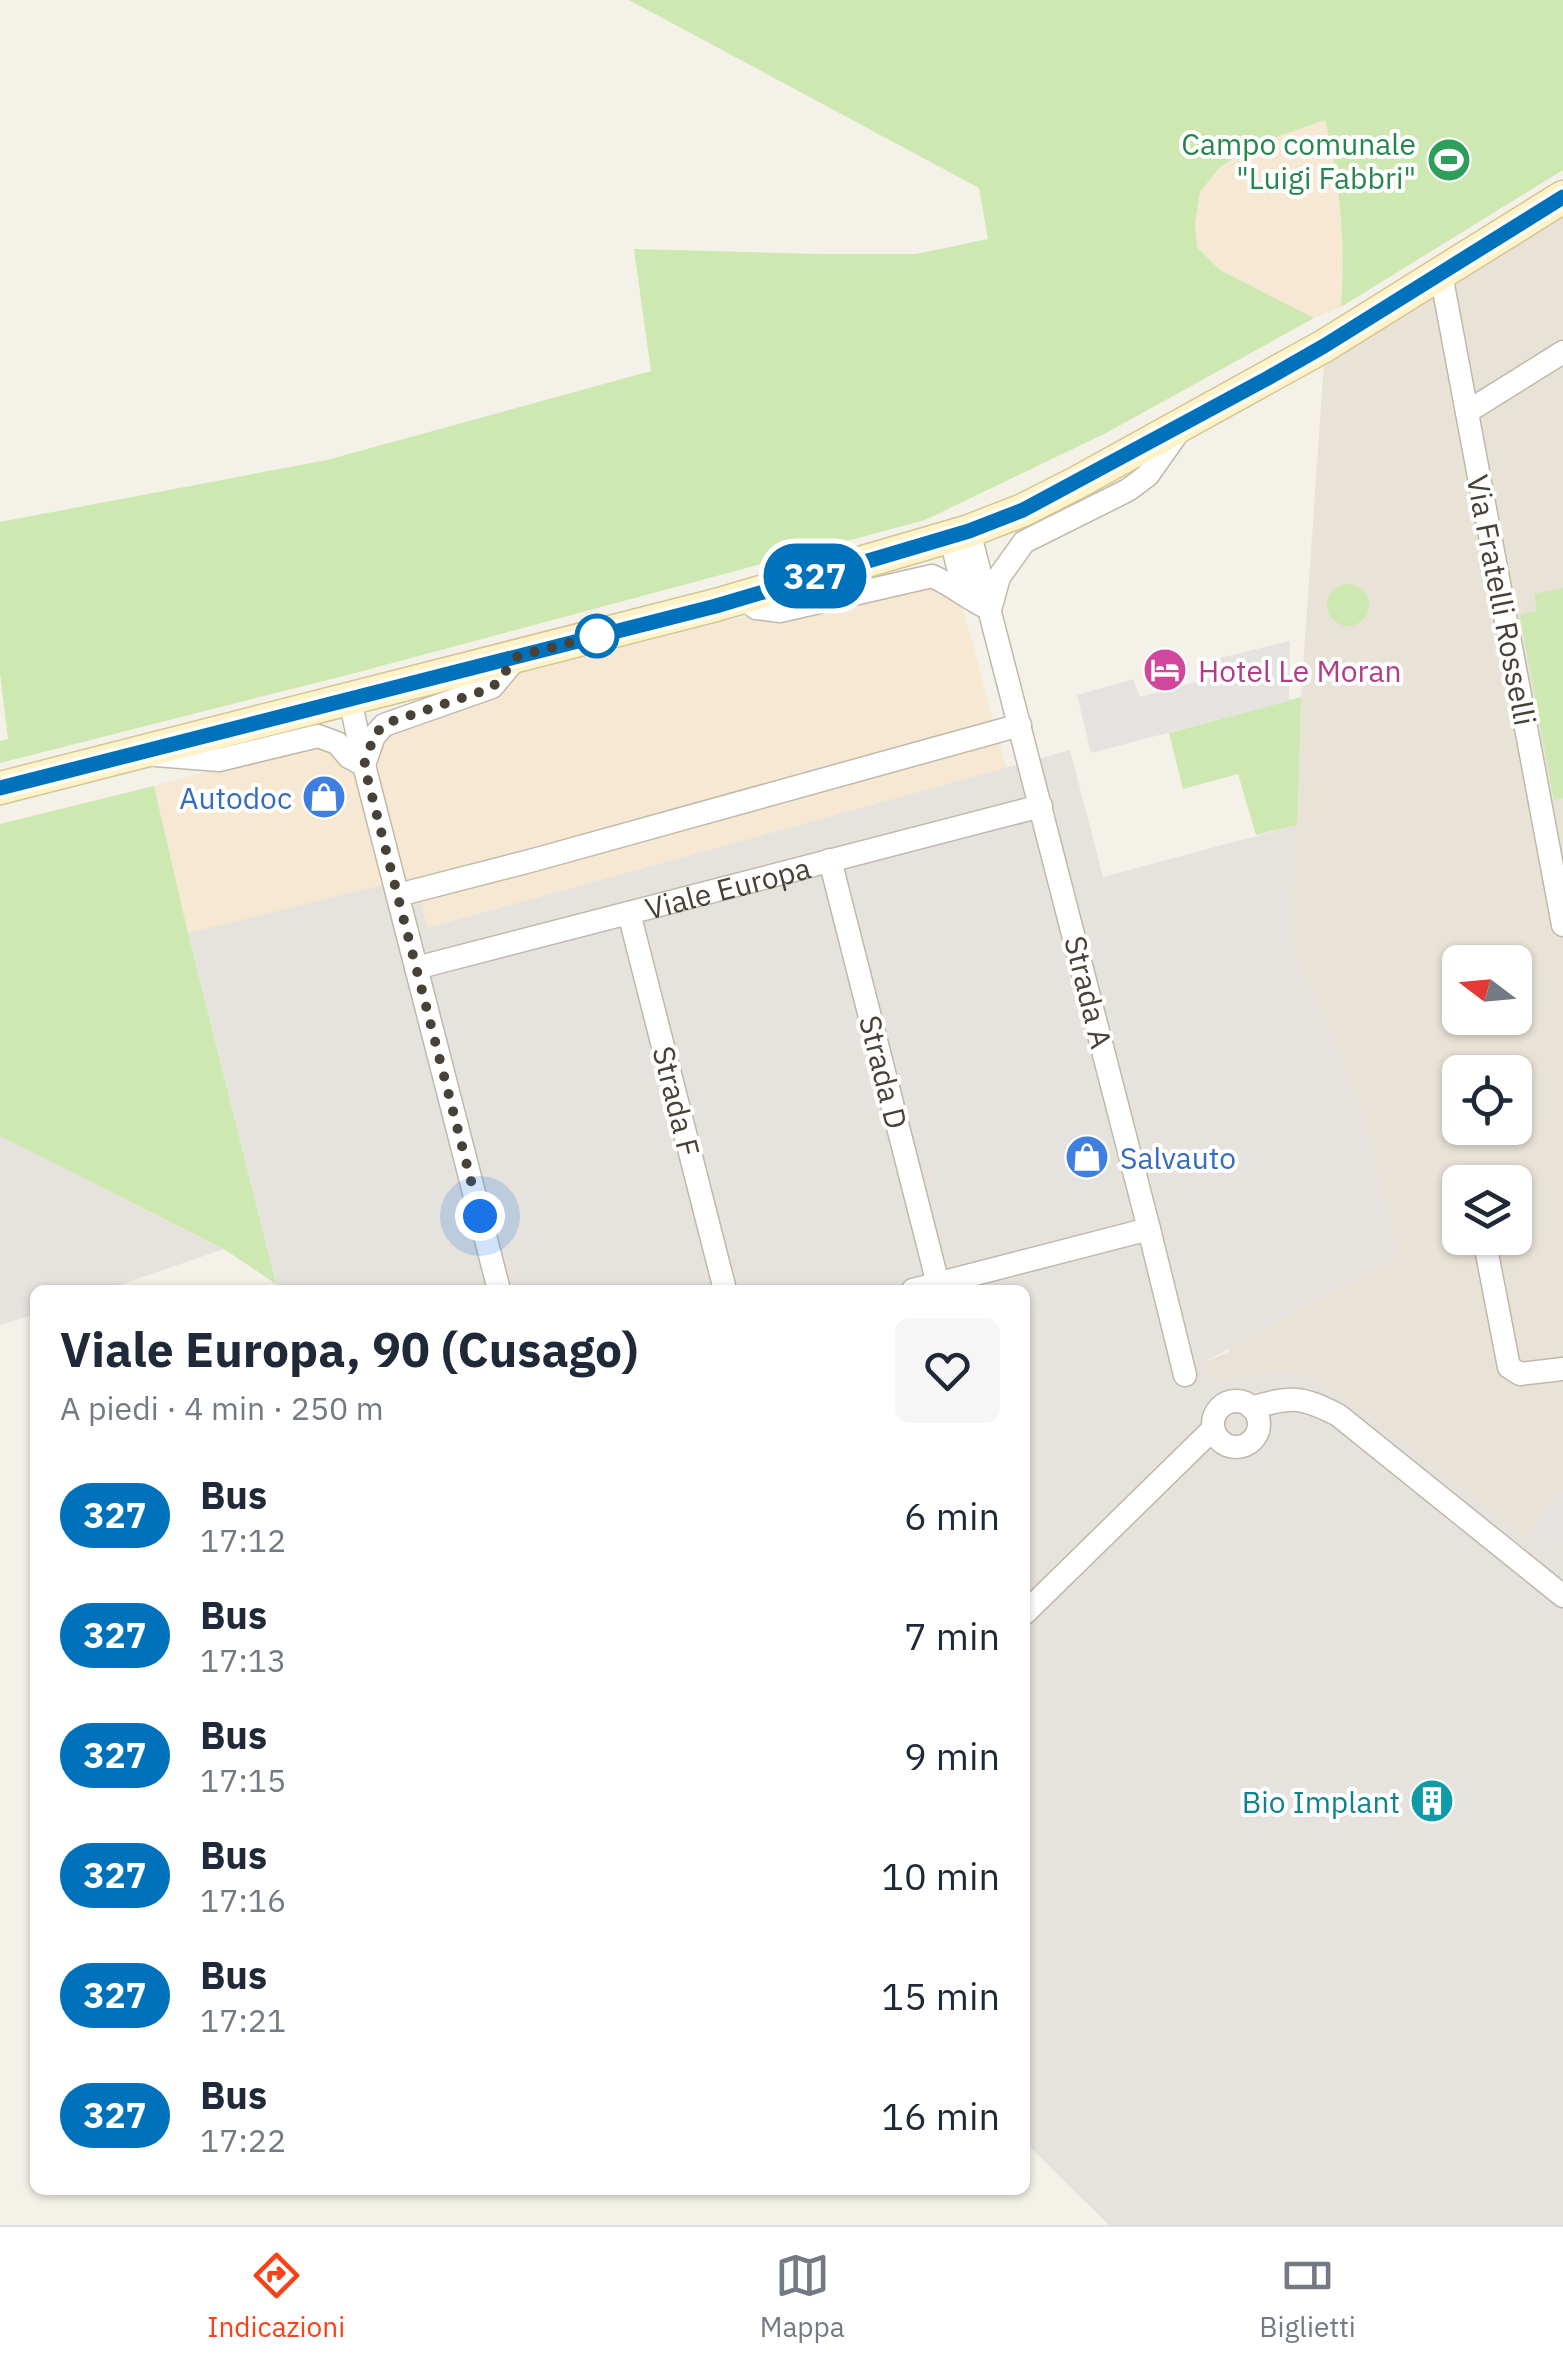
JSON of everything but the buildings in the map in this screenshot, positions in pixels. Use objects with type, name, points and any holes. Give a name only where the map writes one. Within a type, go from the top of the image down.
[{"type":"main road","points":[[0,788],[742,598],[960,534],[1023,510],[1183,426],[1324,346],[1563,198]]},
{"type":"street","name":"Via Fratelli Rosselli","points":[[1441,274],[1563,925]]},
{"type":"street","points":[[1467,412],[1563,352]]},
{"type":"street","points":[[742,598],[756,608],[780,611],[932,576],[990,609],[999,578],[1024,542],[1128,490],[1148,475],[1183,426]]},
{"type":"street","name":"Strada A","points":[[960,534],[990,609],[1184,1374]]},
{"type":"street","points":[[364,765],[374,736],[384,724],[492,688],[518,656]]},
{"type":"street","points":[[342,701],[364,765],[498,1285]]},
{"type":"street","points":[[398,895],[1020,726]]},
{"type":"street","points":[[134,753],[219,760],[318,736],[337,743],[349,758],[364,765]]},
{"type":"street","name":"Viale Europa","points":[[416,968],[1041,806]]},
{"type":"street","name":"Strada D","points":[[830,860],[938,1284]]},
{"type":"street","name":"Strada F","points":[[629,913],[725,1285]]},
{"type":"street","points":[[934,1285],[1149,1229]]},
{"type":"street","points":[[1487,1255],[1509,1367],[1520,1374],[1563,1369]]},
{"type":"street","points":[[1252,1408],[1294,1398],[1338,1415],[1563,1596]]},
{"type":"street","points":[[1030,1608],[1212,1429],[1214,1416],[1223,1404],[1238,1401],[1252,1408],[1259,1422],[1250,1442],[1243,1446],[1228,1446],[1212,1429]]},
{"type":"shaded area","points":[[1325,120],[1342,217],[1343,285],[1341,307],[1314,318],[1220,270],[1197,247],[1195,223],[1200,192],[1219,168],[1254,145]]},
{"type":"shaded area","points":[[1563,216],[1563,1491],[1525,1538],[1317,1377],[1267,1372],[1224,1382],[1211,1377],[1201,1364],[1228,1352],[1361,1102],[1290,937],[1301,697],[1324,362]]},
{"type":"shaded area","points":[[923,583],[959,602],[1006,768],[426,928],[415,878],[188,933],[154,786],[496,691],[521,673],[750,615]]},
{"type":"shaded area","points":[[1290,641],[1289,701],[1091,753],[1077,695],[1133,679],[1140,697],[1224,674],[1220,658]]},
{"type":"shaded area","points":[[1070,750],[1103,877],[1297,825],[1290,937],[1361,1102],[1399,1257],[1201,1364],[1211,1377],[1224,1382],[1267,1372],[1317,1377],[1525,1537],[1563,1491],[1563,2225],[1109,2225],[1030,2147],[1030,1285],[278,1285],[188,933],[415,877],[427,928]]},
{"type":"shaded area","points":[[0,1136],[224,1249],[120,1285],[30,1285],[30,1316],[0,1325]]},
{"type":"shaded area","points":[[1563,1491],[1563,1548],[1535,1526]]},
{"type":"green space","points":[[629,0],[1563,0],[1563,170],[1341,307],[1340,213],[1325,120],[1254,145],[1219,168],[1200,192],[1195,223],[1197,247],[1220,270],[1314,318],[1106,433],[925,520],[355,673],[0,763],[0,741],[8,739],[0,674],[0,522],[327,460],[651,371],[634,249],[916,254],[988,239],[979,188]]},
{"type":"green space","points":[[1348,584],[1363,590],[1369,605],[1363,620],[1348,626],[1333,620],[1327,605],[1333,590]]},
{"type":"green space","points":[[1563,588],[1563,798],[1554,800],[1520,615],[1537,611],[1534,594]]},
{"type":"green space","points":[[1301,697],[1297,825],[1256,835],[1238,774],[1183,789],[1169,733]]},
{"type":"green space","points":[[154,786],[276,1284],[224,1249],[0,1136],[0,824]]},
{"type":"bus line","name":"327","points":[[0,788],[716,606],[969,531],[1023,510],[1183,426],[1324,346],[1563,197]]},
{"type":"place","name":"Campo comunale \"Luigi Fabbri\"","points":[[1449,160]]},
{"type":"place","name":"Hotel Le Moran","points":[[1165,670]]},
{"type":"place","name":"Autodoc","points":[[324,797]]},
{"type":"place","name":"Salvauto","points":[[1087,1157]]},
{"type":"place","name":"Bio Implant","points":[[1432,1801]]},
{"type":"route","points":[[480,1216],[364,765],[374,736],[384,724],[492,688],[518,656],[597,636]]}]
